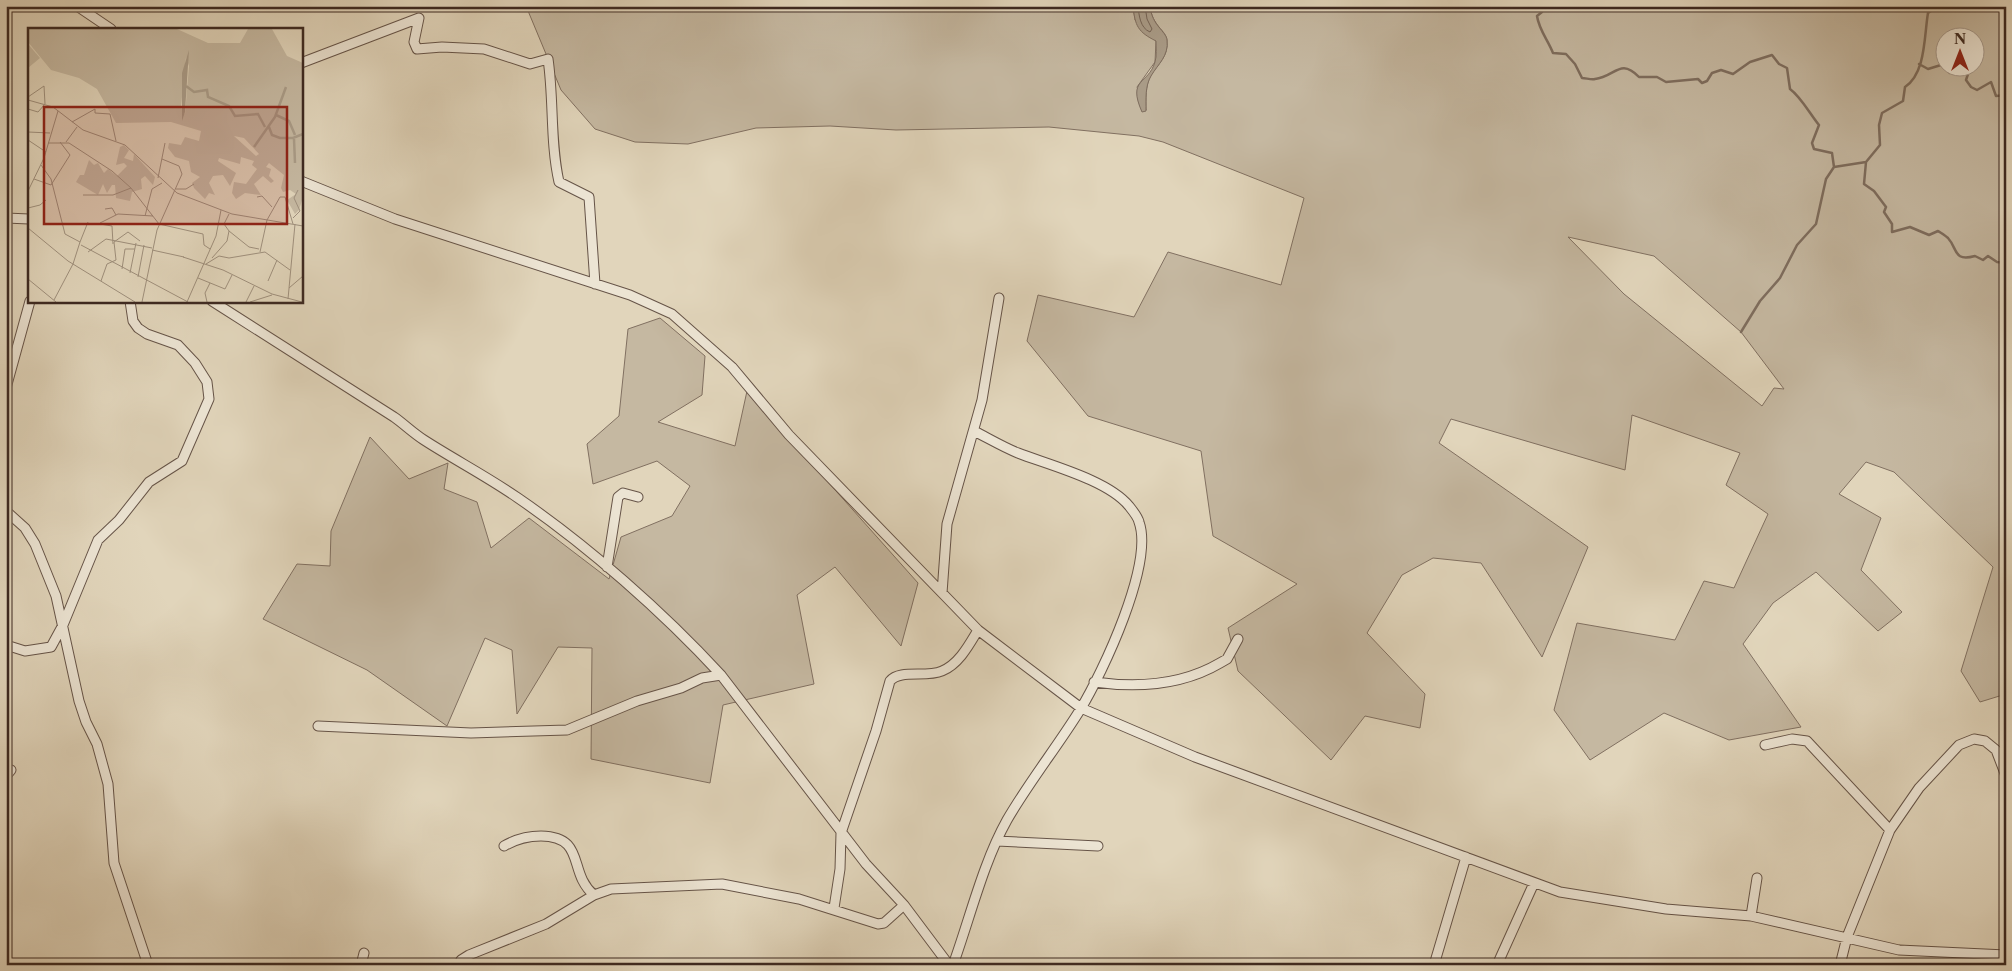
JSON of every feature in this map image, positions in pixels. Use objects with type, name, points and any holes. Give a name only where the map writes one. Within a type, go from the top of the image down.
[{"type":"street","points":[[77,6],[110,28]]},
{"type":"street","points":[[302,63],[419,18],[414,42],[417,50],[442,47],[484,50],[530,64],[548,59],[553,91],[554,158],[559,182],[590,197],[595,284]]},
{"type":"street","points":[[302,181],[395,219],[655,304],[672,314],[732,366],[790,435],[978,630],[1081,708],[1195,757],[1560,892],[1666,909],[1750,916],[1899,950],[2006,955]]},
{"type":"street","points":[[6,218],[28,219]]},
{"type":"street","points":[[942,593],[947,524],[982,400],[999,298]]},
{"type":"street","points":[[6,388],[8,368],[30,302]]},
{"type":"street","points":[[6,645],[24,651],[51,647],[63,626],[98,540],[119,520],[149,482],[182,461],[210,399],[207,382],[196,364],[178,345],[147,334],[138,328],[133,320],[130,302]]},
{"type":"street","points":[[214,302],[394,417],[428,443],[516,496],[560,527],[607,567],[698,651],[721,675],[866,864],[904,905],[951,965]]},
{"type":"street","points":[[951,965],[997,841],[1007,820],[1081,708],[1125,619],[1141,558],[1142,540],[1139,521],[1128,505],[1114,492],[1068,471],[1011,450],[974,431]]},
{"type":"street","points":[[607,567],[618,497],[623,494],[638,496]]},
{"type":"street","points":[[6,510],[25,528],[35,544],[56,596],[79,701],[96,744],[108,784],[114,863],[148,965]]},
{"type":"street","points":[[834,908],[840,869],[842,833],[876,731],[890,681],[894,676],[900,674],[923,676],[942,671],[955,663],[978,630]]},
{"type":"street","points":[[1094,682],[1126,686],[1175,681],[1227,659],[1238,639]]},
{"type":"street","points":[[318,726],[472,733],[568,730],[637,701],[674,690],[702,678],[721,675]]},
{"type":"street","points":[[1765,746],[1792,739],[1807,741],[1890,830]]},
{"type":"street","points":[[1840,965],[1847,937],[1890,830],[1918,788],[1959,746],[1974,739],[1985,741],[1996,750],[2006,776]]},
{"type":"street","points":[[504,846],[523,837],[551,836],[561,840],[573,852],[580,880],[594,895]]},
{"type":"street","points":[[997,841],[1098,846]]},
{"type":"street","points":[[1434,965],[1466,857]]},
{"type":"street","points":[[1750,916],[1758,878]]},
{"type":"street","points":[[1497,965],[1534,883]]},
{"type":"street","points":[[459,965],[461,960],[469,955],[546,924],[594,895],[611,889],[722,884],[778,894],[834,908],[878,924],[884,923],[904,905]]},
{"type":"street","points":[[361,965],[364,953]]},
{"type":"shaded area","points":[[526,6],[1133,6],[1135,20],[1156,41],[1155,62],[1137,87],[1146,110],[1146,92],[1149,79],[1165,55],[1167,46],[1166,36],[1153,18],[1150,6],[2006,6],[2006,694],[1980,702],[1961,671],[1993,567],[1894,472],[1866,462],[1839,494],[1881,518],[1861,570],[1902,612],[1878,631],[1816,572],[1773,603],[1743,644],[1801,727],[1729,740],[1664,713],[1590,760],[1554,710],[1577,623],[1675,640],[1704,581],[1734,588],[1768,514],[1726,485],[1740,453],[1632,415],[1625,470],[1451,419],[1439,443],[1588,547],[1542,657],[1481,563],[1433,558],[1402,575],[1367,633],[1425,694],[1420,728],[1365,716],[1331,760],[1238,671],[1228,628],[1297,584],[1213,536],[1201,451],[1088,416],[1027,341],[1038,295],[1134,317],[1168,252],[1281,285],[1304,198],[1163,142],[1139,136],[1049,127],[896,130],[830,126],[756,128],[688,144],[635,142],[595,129],[561,90]],"holes":[[[1568,237],[1654,256],[1741,332],[1784,389],[1774,388],[1762,406],[1624,294]]]},
{"type":"shaded area","points":[[660,318],[705,356],[702,395],[658,422],[735,446],[747,391],[918,583],[901,646],[835,567],[797,595],[814,684],[723,705],[710,783],[591,759],[592,648],[558,647],[517,714],[512,650],[485,638],[447,726],[367,670],[263,619],[297,564],[330,566],[331,531],[370,437],[409,479],[448,463],[444,489],[477,502],[491,548],[529,518],[609,579],[621,537],[672,516],[690,486],[657,461],[593,484],[587,444],[619,416],[628,329]]},
{"type":"water","points":[[1133,6],[1150,6],[1153,18],[1167,40],[1165,55],[1149,80],[1146,93],[1146,111],[1142,112],[1138,101],[1138,87],[1148,75],[1155,62],[1156,41],[1145,35],[1138,28]]},
{"type":"waterway","points":[[1544,6],[1542,12],[1537,16],[1553,53],[1566,54],[1575,64],[1582,78],[1602,78],[1622,68],[1632,71],[1639,77],[1657,77],[1666,82],[1698,79],[1702,83],[1707,81],[1712,73],[1721,70],[1733,74],[1750,62],[1772,55],[1779,64],[1787,68],[1790,89],[1802,101],[1819,125],[1812,143],[1814,149],[1832,153],[1834,167],[1826,179],[1816,224],[1797,245],[1780,278],[1760,301],[1741,332]]},
{"type":"waterway","points":[[1834,167],[1866,162],[1880,145],[1879,125],[1882,113],[1903,101],[1905,87],[1917,73],[1923,53],[1928,13],[1938,6]]},
{"type":"waterway","points":[[1919,64],[1928,69],[1934,67]]},
{"type":"waterway","points":[[1967,78],[1971,87],[1977,90],[1991,82],[1996,96],[2006,95]]},
{"type":"waterway","points":[[1866,162],[1864,184],[1874,191],[1886,207],[1884,212],[1892,224],[1892,232],[1910,227],[1929,235],[1938,231],[1948,238],[1959,256],[1975,256],[1983,260],[1988,256],[1997,262],[2006,263]]}]
